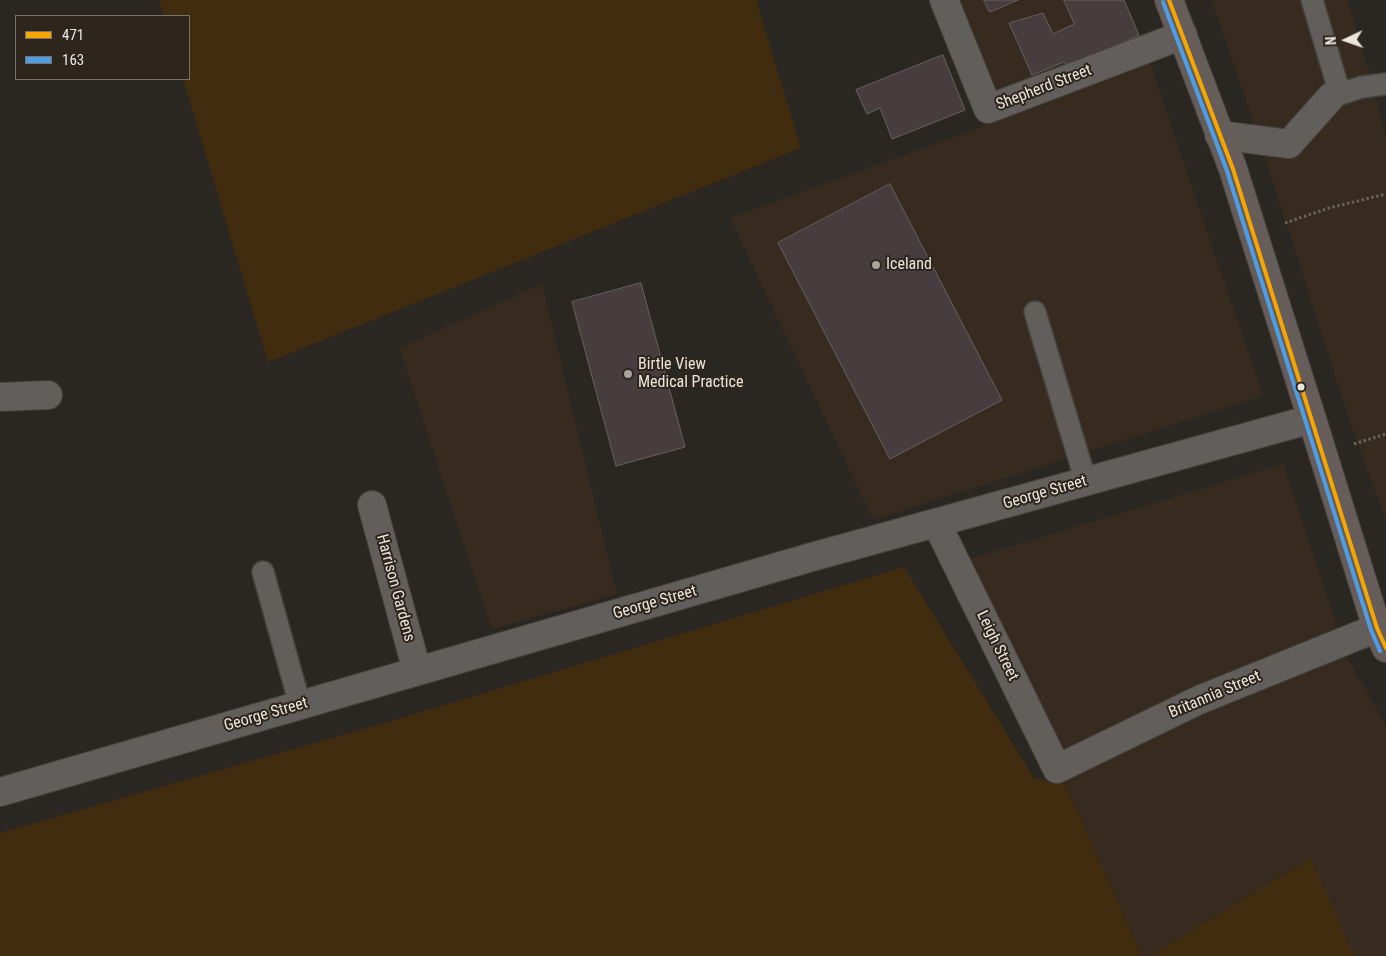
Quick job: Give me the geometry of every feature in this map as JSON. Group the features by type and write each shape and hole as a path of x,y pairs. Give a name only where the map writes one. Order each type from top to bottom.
{"highway":[{"path":"1169,0 1233,169 1381,638"}],"street":[{"name":"Shepherd Street","path":"944,0 988,109 1183,35"},
{"path":"1219,135 1289,144 1336,96"},
{"path":"0,397 48,395"},
{"name":"George Street","path":"0,792 812,557 1312,419"},
{"name":"Harrison Gardens","path":"372,505 417,671"},
{"name":"Leigh Street","path":"937,524 1057,769"},
{"name":"Britannia Street","path":"1057,769 1199,700 1381,638"}],"lane":[{"path":"1312,0 1336,96 1362,87 1386,84"},
{"path":"1035,312 1086,482"},
{"path":"263,572 300,705"}],"path":[{"path":"1253,234 1328,208 1386,194"}],"shaded area":[{"path":"159,0 756,0 801,148 268,362 183,80 190,80 190,15 164,15"},
{"path":"960,0 1124,0 1151,65 1263,396 873,520 730,218 1006,118"},
{"path":"1211,0 1347,0 1369,70 1386,137 1386,521 1353,431 1252,117"},
{"path":"542,284 617,594 492,629 399,348"},
{"path":"1283,464 1347,657 1386,725 1386,956 1354,956 1309,858 1150,956 1142,956 966,560"},
{"path":"904,567 1034,778 1065,784 1142,956 0,956 0,833 381,724"},
{"path":"1310,858 1354,956 1150,956"}],"building":[{"path":"984,0 1018,0 990,12"},
{"path":"1064,0 1124,0 1139,35 1068,67 1064,62 1032,75 1009,23 1043,13 1053,34 1074,24"},
{"path":"943,55 965,110 892,139 880,108 867,114 856,90"},
{"path":"890,184 1002,400 890,459 778,243"},
{"name":"Birtle View Medical Practice","path":"641,283 685,447 616,466 572,302"}],"transit line":[{"name":"471","path":"1169,0 1233,169 1377,628 1386,648"},
{"name":"163","path":"1163,2 1227,171 1371,630 1380,651"}],"place":[{"name":"Iceland","path":"876,265"},
{"name":"Birtle View Medical Practice","path":"628,374"}]}
